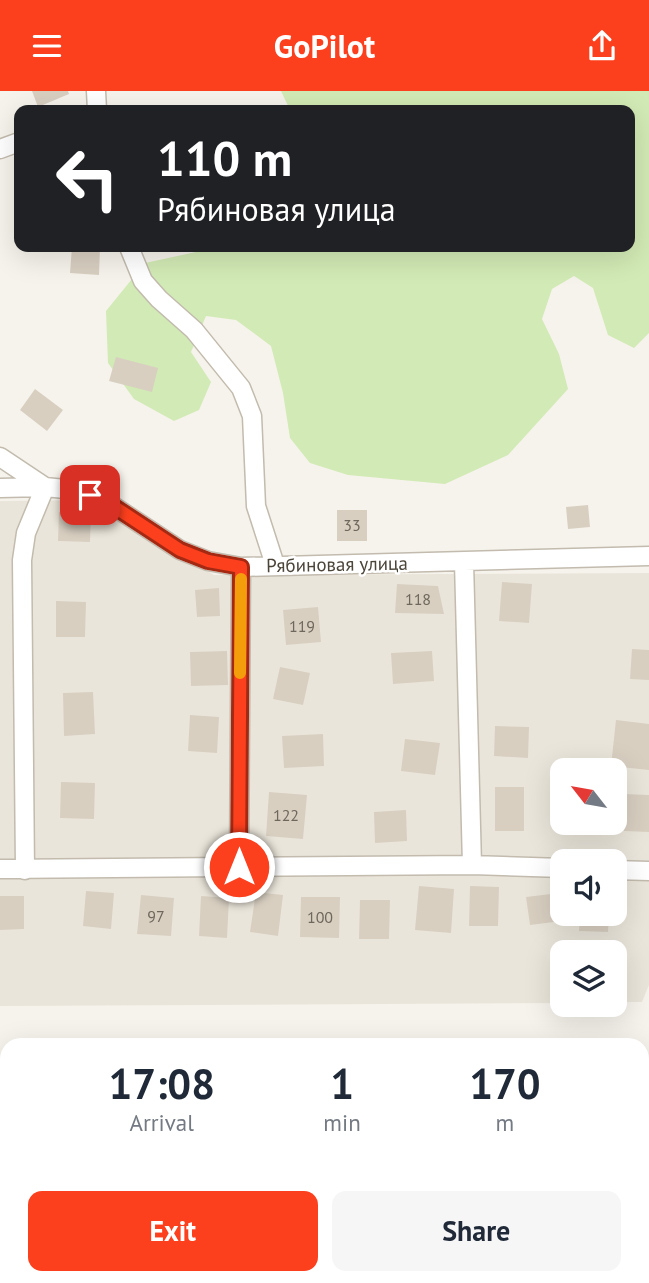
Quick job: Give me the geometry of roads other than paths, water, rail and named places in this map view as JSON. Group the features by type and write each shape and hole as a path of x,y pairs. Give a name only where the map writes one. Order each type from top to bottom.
{"street":[{"path":"131,252 143,281 194,330 241,388 252,416 256,506 275,565"},
{"path":"0,457 45,487"},
{"path":"0,488 45,487"},
{"path":"24,870 22,560 26,533 45,487"},
{"name":"Рябиновая улица","path":"45,487 75,491 104,500 180,550 208,561 241,567 649,556"},
{"path":"464,562 472,865"},
{"path":"239,867 241,567"},
{"path":"0,869 472,865 550,868"},
{"path":"627,870 649,871"}]}
